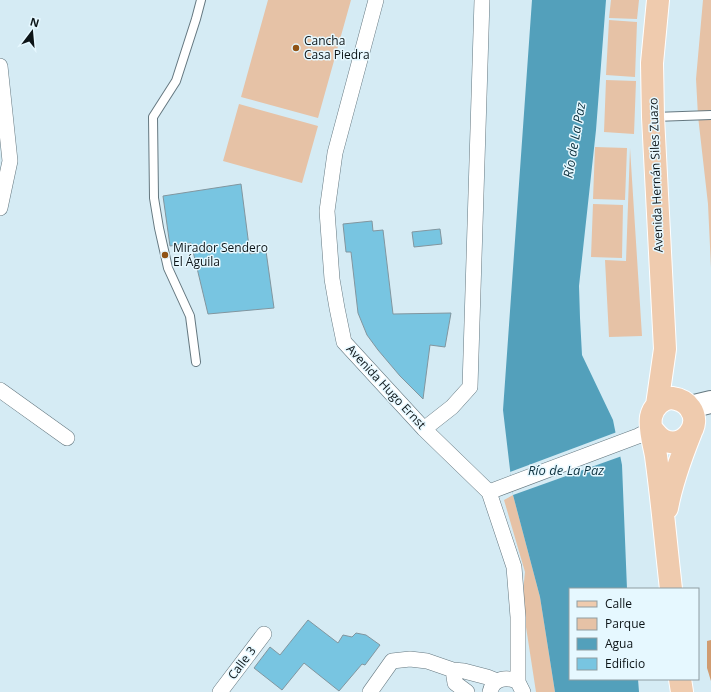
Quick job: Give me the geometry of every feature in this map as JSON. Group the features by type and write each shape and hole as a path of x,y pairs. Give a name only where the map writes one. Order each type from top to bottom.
{"main road":[{"name":"Avenida Hernán Siles Zuazo","path":"658,0 652,63 653,117 665,349 656,405 652,412 651,419 642,434 656,455 671,588"},
{"name":"Avenida Hernán Siles Zuazo","path":"664,527 670,489 695,421 693,413 687,404 665,349"},
{"path":"656,405 670,398 677,399 687,404 711,402"},
{"path":"642,434 658,436 669,442 682,440 691,432"},
{"path":"680,680 682,692"}],"street":[{"name":"Avenida Hugo Ernst","path":"376,0 335,153 327,211 332,279 344,342 424,429 489,492"},
{"path":"424,429 452,407 470,387 482,0"},
{"path":"0,66 10,161 0,208"},
{"path":"0,390 67,438"},
{"path":"521,687 517,656 518,617 514,567 489,492 642,434"},
{"name":"Calle 3","path":"220,692 264,634"},
{"path":"496,684 517,656"},
{"path":"370,692 392,661 410,659 427,661 453,670 487,676 496,684"},
{"path":"453,670 455,683 468,692"},
{"path":"496,684 508,678 521,687"}],"lane":[{"path":"196,362 190,316 168,268 159,228 154,198 153,118 176,81 201,0"},
{"path":"653,117 711,115"}],"green space":[{"name":"Cancha Casa Piedra","path":"268,0 351,0 318,118 241,97"},
{"path":"611,0 639,0 637,19 609,18"},
{"path":"703,0 711,0 711,268 708,204 698,116 696,79"},
{"path":"609,20 637,22 635,77 606,75"},
{"path":"606,80 636,81 634,134 604,132"},
{"path":"239,104 318,126 302,183 223,161"},
{"path":"595,147 627,148 625,200 593,199"},
{"path":"630,148 642,336 609,337 605,260 626,261"},
{"path":"593,204 623,205 622,258 591,257"},
{"path":"513,495 540,597 555,692 536,692 522,601 525,572 504,500"}],"shaded area":[{"path":"711,640 711,681 707,668 707,641"}],"water":[{"name":"Río de La Paz","path":"532,0 606,0 596,130 579,286 580,318 582,355 613,420 622,465 627,588 569,588 569,680 638,680 639,692 555,692 540,597 513,495 503,410"}],"pier":[{"path":"617,432 622,456 513,495 510,472"}],"building":[{"path":"241,184 250,254 266,251 274,308 208,314 191,243 170,246 163,196"},
{"path":"372,221 373,231 383,230 393,314 451,313 445,347 430,345 423,399 400,376 378,350 367,335 358,313 351,252 346,252 343,224"},
{"path":"440,229 442,244 414,247 412,232"},
{"path":"308,620 338,643 343,635 352,637 356,633 366,635 380,645 365,665 362,664 339,691 304,663 282,690 254,668 270,647 280,655"}],"place":[{"name":"Cancha Casa Piedra","path":"296,48"},
{"name":"Mirador Sendero El Águila","path":"165,255"}]}
